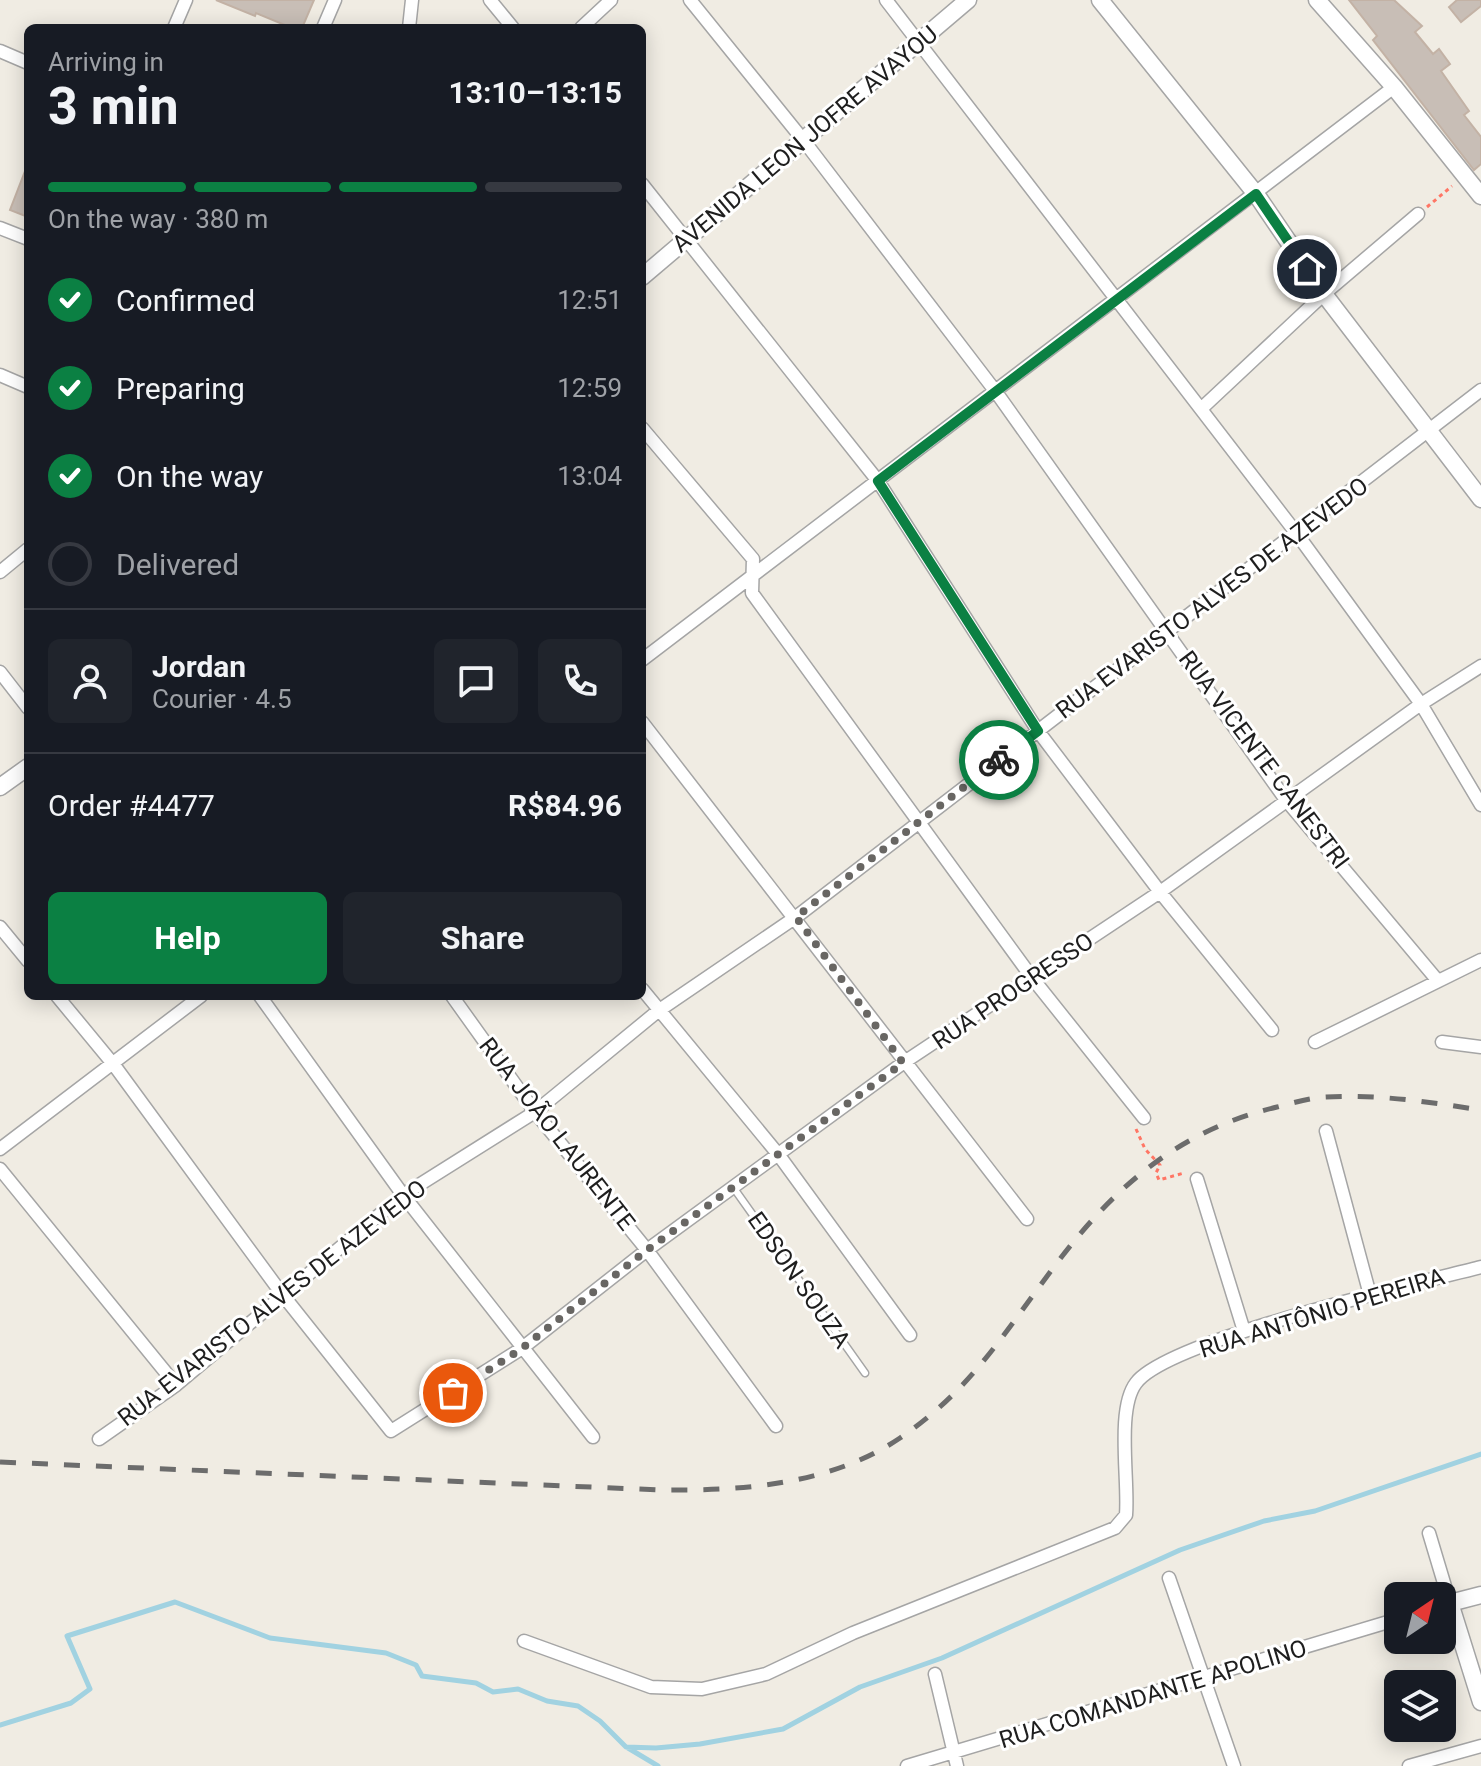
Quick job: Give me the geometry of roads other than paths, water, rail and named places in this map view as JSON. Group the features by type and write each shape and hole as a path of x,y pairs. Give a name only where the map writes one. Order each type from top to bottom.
{"street":[{"path":"176,24 186,0"},
{"path":"325,24 335,0"},
{"path":"409,24 412,0"},
{"path":"490,0 510,24"},
{"path":"585,24 611,0"},
{"name":"RUA VICENTE CANESTRI","path":"690,0 804,141 996,392 1286,800 1438,981"},
{"path":"886,0 1297,534 1421,704 1481,805"},
{"name":"AVENIDA LEON JOFRE AVAYOU","path":"646,274 968,0"},
{"path":"1100,0 1256,194 1324,294 1481,499"},
{"path":"1317,0 1394,87 1481,196"},
{"path":"0,51 24,61"},
{"path":"646,657 1394,87"},
{"path":"646,189 878,481 1038,731 1160,892 1272,1030"},
{"path":"1202,408 1324,294 1418,214"},
{"path":"0,228 24,237"},
{"path":"0,375 24,385"},
{"name":"RUA EVARISTO ALVES DE AZEVEDO","path":"99,1439 176,1385 403,1195 535,1112 658,1011 796,917 1481,390"},
{"path":"646,433 753,559 752,593 1033,979 1144,1118"},
{"path":"0,572 24,552"},
{"name":"RUA PROGRESSO","path":"282,1294 391,1431 521,1349 647,1250 903,1063 1160,892 1421,704 1481,666"},
{"path":"0,672 24,703"},
{"path":"646,727 796,917 903,1063 1027,1219"},
{"path":"0,787 24,770"},
{"path":"0,927 24,956"},
{"path":"1315,1042 1481,960"},
{"path":"646,994 778,1154 910,1335"},
{"path":"60,1000 114,1065 282,1294"},
{"path":"0,1149 196,1000"},
{"path":"263,1000 403,1195 593,1437"},
{"name":"RUA JOÃO LAURENTE","path":"455,1000 535,1112 647,1250 776,1426"},
{"path":"1442,1042 1481,1047"},
{"path":"1326,1131 1370,1295"},
{"path":"0,1169 176,1385"},
{"path":"1197,1179 1244,1331"},
{"name":"RUA ANTÔNIO PEREIRA","path":"524,1641 651,1687 702,1689 766,1674 853,1633 1115,1528 1126,1515 1127,1406 1136,1382 1164,1363 1244,1331 1481,1267"},
{"path":"1429,1533 1441,1582"},
{"path":"1169,1578 1234,1766"},
{"path":"1456,1601 1481,1595"},
{"name":"RUA COMANDANTE APOLINO","path":"907,1766 956,1760 1203,1678 1384,1623"},
{"path":"1456,1632 1481,1702"},
{"path":"935,1674 956,1760"},
{"path":"1409,1766 1481,1746"}],"lane":[{"name":"EDSON SOUZA","path":"733,1187 865,1373"}],"waterway":[{"path":"0,1725 71,1703 90,1689 67,1636 175,1602 270,1638 386,1653 416,1665 422,1676 476,1683 493,1692 518,1689 547,1701 578,1706 600,1721 626,1747 700,1744 783,1729 860,1687 942,1658 1180,1550 1264,1521 1315,1511 1481,1454"},
{"path":"628,1748 658,1766"}],"railway":[{"path":"0,1462 661,1490 754,1486 815,1475 873,1454 900,1438 949,1399 988,1356 1060,1259 1105,1206 1129,1183 1182,1145 1243,1117 1319,1098 1384,1098 1481,1110"}]}
